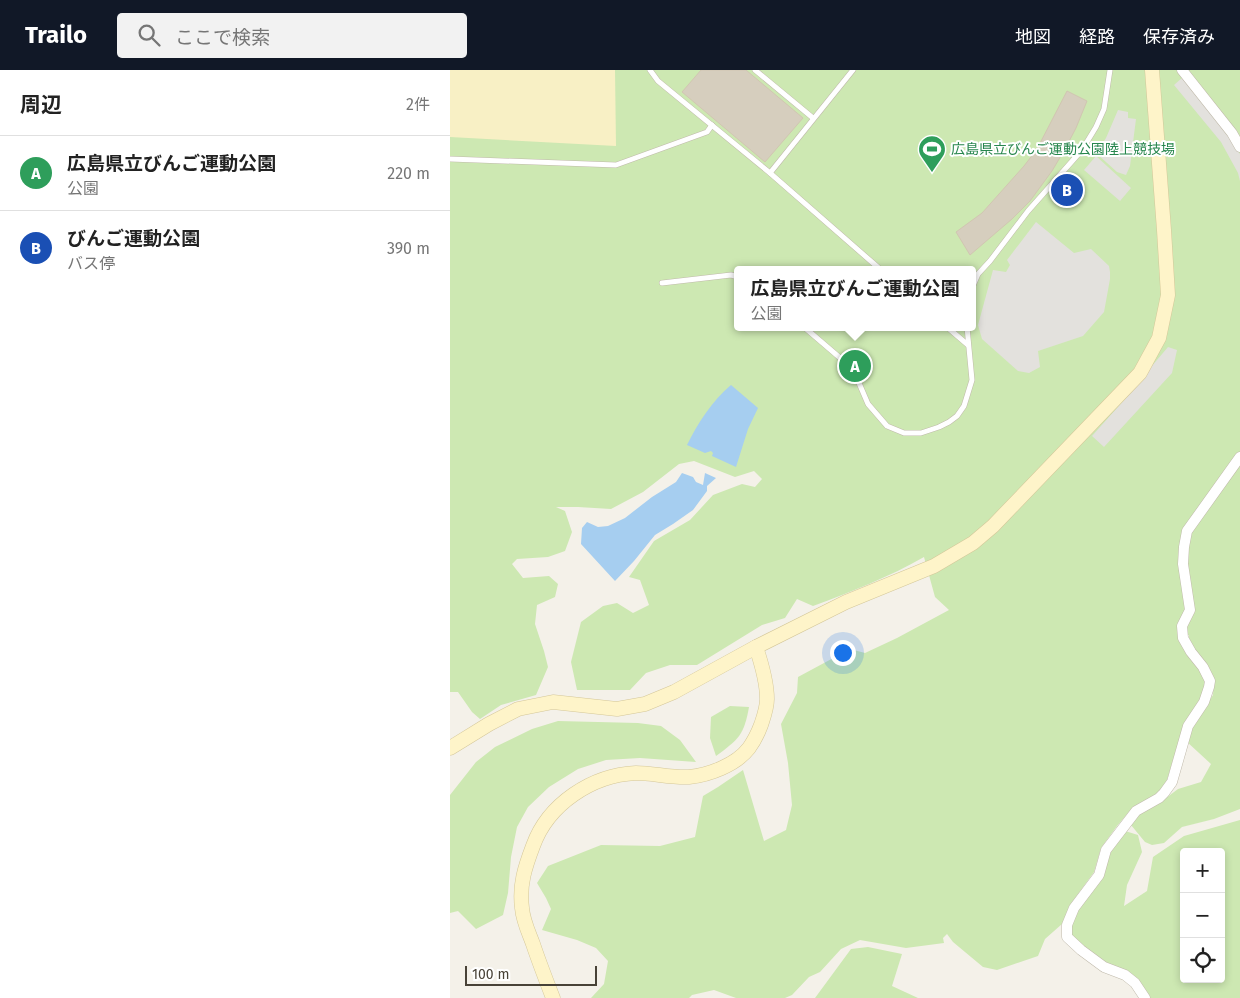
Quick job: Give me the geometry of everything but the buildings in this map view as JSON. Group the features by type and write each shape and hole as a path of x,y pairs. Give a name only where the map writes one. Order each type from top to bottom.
{"street":[{"path":"450,748 518,709 553,702 618,709 646,704 674,692 756,647 846,602 934,566 973,543 993,526 1140,373 1159,338 1168,295 1152,70"},
{"path":"1182,70 1232,133 1240,147"},
{"path":"1144,998 1135,983 1126,975 1104,966 1081,950 1067,937 1067,925 1074,908 1099,875 1106,850 1121,829 1136,811 1159,798 1172,782 1188,726 1204,702 1210,681 1183,638 1182,626 1190,610 1183,564 1184,547 1187,531 1240,456"},
{"path":"552,998 525,924 522,909 521,889 524,870 537,835 548,818 565,800 593,782 636,773 688,777 711,773 738,759 749,749 765,714 767,699 762,665 756,647"}],"lane":[{"path":"650,70 658,81 770,173 876,266"},
{"path":"755,70 813,118"},
{"path":"770,173 853,70"},
{"path":"976,274 990,261 1028,212 1082,150 1104,109 1110,70"},
{"path":"450,159 616,165 707,132 712,125"},
{"path":"662,283 734,276"},
{"path":"809,331 853,369 868,404 887,426 904,433 920,433 939,427 957,416 961,411 972,380 967,331"},
{"path":"952,331 968,345"}],"green space":[{"path":"450,70 1240,70 1240,809 1214,819 1182,827 1164,843 1152,845 1145,842 1131,825 1140,813 1162,801 1178,789 1201,782 1211,764 1186,741 1192,727 1213,695 1214,677 1196,651 1189,635 1179,636 1187,654 1199,670 1205,686 1200,699 1184,724 1167,780 1156,795 1133,807 1117,826 1101,848 1094,872 1070,905 1062,924 1045,939 1038,956 997,970 983,967 953,942 947,934 943,938 944,943 906,948 860,940 841,949 820,972 809,977 792,995 785,998 736,998 714,990 692,995 689,998 591,998 604,984 608,961 596,948 577,940 542,930 551,909 537,883 548,866 601,845 660,846 695,837 703,796 743,770 764,841 786,830 792,805 788,763 781,724 797,693 798,677 850,649 865,653 949,610 935,597 924,557 870,584 813,606 797,599 785,618 762,625 697,665 670,665 646,673 630,690 577,690 571,662 581,622 603,606 617,603 633,613 649,605 640,580 629,577 654,541 690,520 713,495 742,484 755,487 762,479 754,471 735,477 694,461 679,464 643,492 611,509 556,507 565,511 572,532 565,551 548,557 517,559 512,564 523,578 549,576 558,584 555,597 537,605 535,624 548,667 536,695 501,705 480,719 472,712 458,692 450,692"},
{"path":"730,706 749,707 745,724 739,736 716,756 710,738 711,717"},
{"path":"558,721 638,723 661,726 680,740 696,762 640,758 606,760 578,769 549,787 528,807 517,827 503,915 476,929 458,911 450,913 450,795 476,762 495,747 532,729"},
{"path":"1240,820 1240,998 1147,998 1069,937 1069,925 1107,851 1122,830 1138,835 1142,852 1127,885 1124,906 1147,891 1153,857 1184,836"},
{"path":"868,947 902,954 892,986 918,998 815,998 851,949"}],"sand":[{"path":"450,70 615,70 616,146 450,137"}],"shaded area":[{"path":"1183,77 1240,154 1240,181 1238,173 1221,142 1174,85"},
{"path":"1118,110 1128,112 1128,118 1136,119 1130,166 1126,175 1117,172 1096,153 1106,138"},
{"path":"1096,156 1131,188 1120,201 1084,170"},
{"path":"1036,222 1074,253 1091,249 1109,266 1110,279 1104,312 1083,336 1038,351 1040,367 1029,373 1018,371 982,339 978,325 993,270 1006,272 1010,265 1007,260"},
{"path":"1168,347 1177,350 1172,373 1104,447 1092,436 1142,380"}],"water":[{"path":"731,385 758,408 748,429 736,467 712,456 713,453 711,451 705,453 687,445 706,413"},
{"path":"682,473 693,477 696,482 703,485 705,473 716,478 707,486 707,491 693,510 655,535 615,581 581,544 582,528 587,522 598,527 608,526 625,518 652,497 676,482"}],"place":[{"name":"広島県立びんご運動公園陸上競技場","path":"932,173"},
{"name":"びんご運動公園","path":"1067,190"},
{"name":"広島県立びんご運動公園","path":"855,366"}]}
